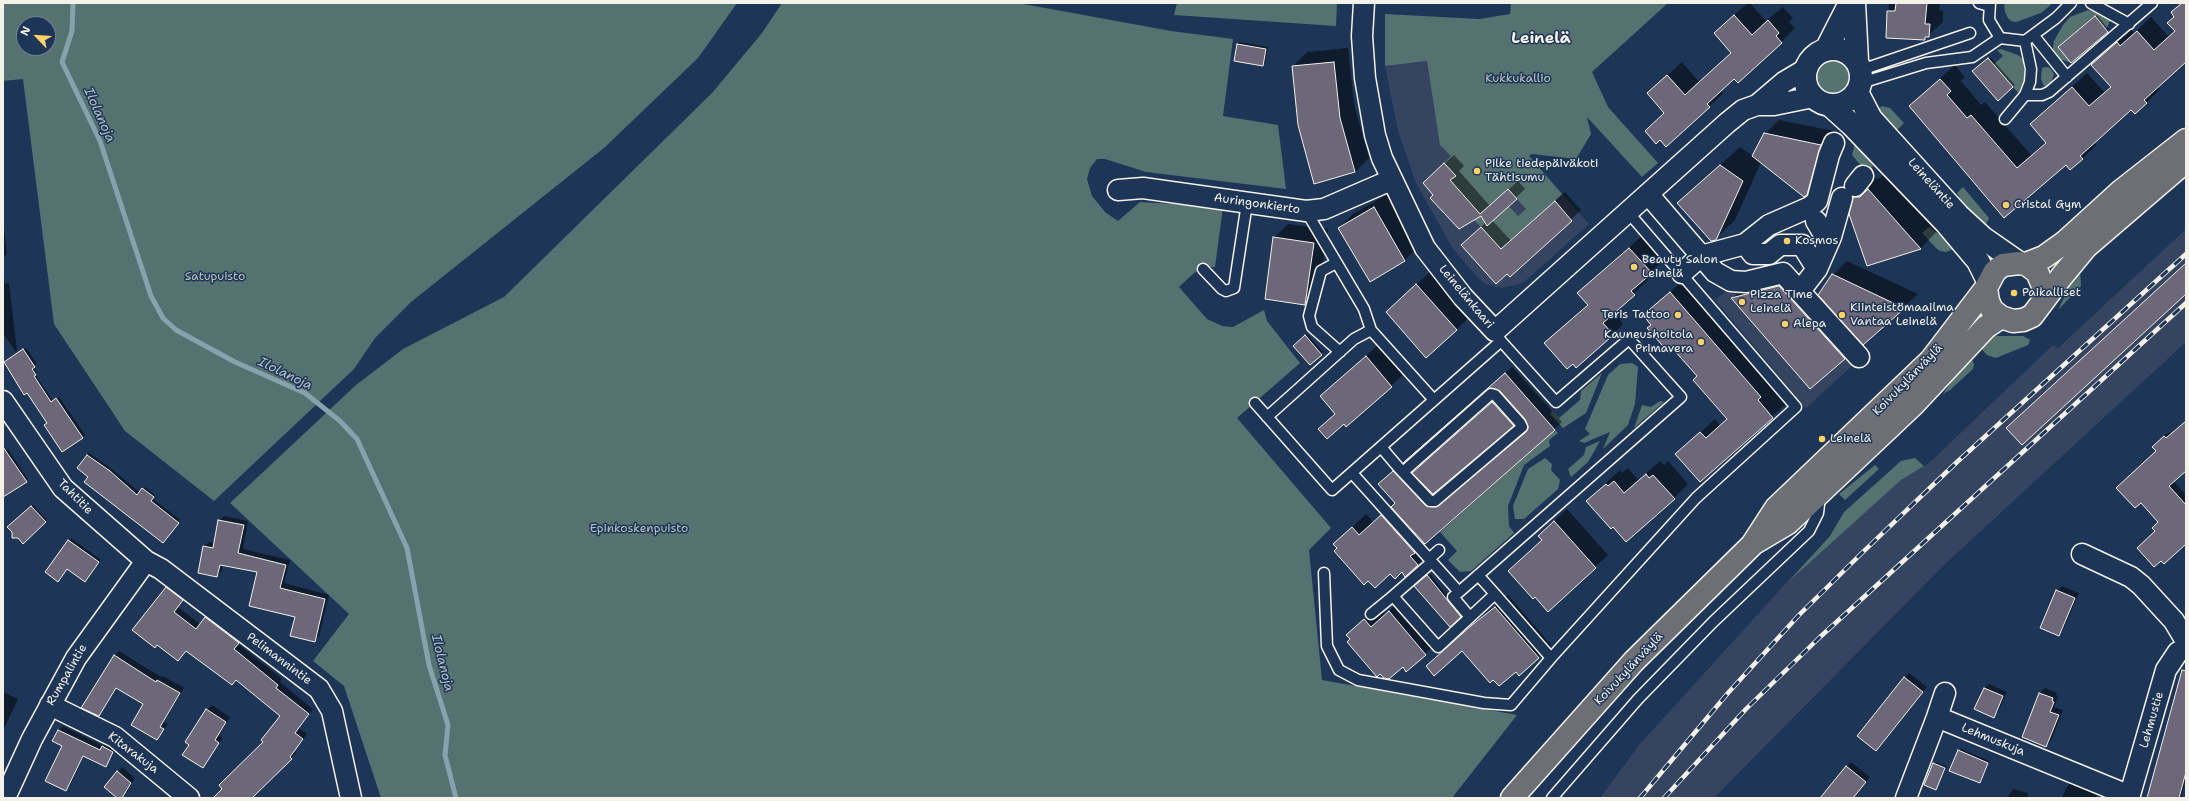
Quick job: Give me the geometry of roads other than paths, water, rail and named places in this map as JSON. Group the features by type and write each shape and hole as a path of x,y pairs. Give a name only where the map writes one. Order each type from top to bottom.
{"main road":[{"path":"1826,50 1850,3"},
{"name":"Leineläntie","path":"1854,3 1859,77 1871,119 1958,215 1983,238 2022,264"},
{"path":"1836,49 1845,52 1859,77 1849,100 1840,105 1822,102 1807,89 1805,78 1806,69 1810,60 1817,54 1826,50 1836,49"},
{"name":"Leineläntie","path":"1822,102 1852,125 1946,224 1978,261 1987,284"},
{"name":"Koivukylänväylä","path":"1512,798 1634,661 1752,545 1776,508 1931,360 1995,271 2003,265 2022,264 2044,257 2066,242 2121,191 2186,140"},
{"path":"1987,284 1988,301 1992,310 2001,318 2013,321 2023,320 2032,316 2041,305 2044,298 2086,247 2186,161"},
{"path":"2022,264 2037,272 2042,281 2044,298"},
{"name":"Koivukylänväylä","path":"1752,545 1788,523 1913,405 1986,327 2001,318"}],"street":[{"name":"Leinelänkaari","path":"1364,3 1362,36 1365,78 1375,135 1391,180 1425,248 1464,297 1498,336 1628,212 1743,110 1757,105 1822,102"},
{"name":"Leinelänkaari","path":"1757,105 1784,82 1806,69"},
{"path":"1831,237 1822,231 1813,214 1829,155 1834,143"},
{"name":"Auringonkierto","path":"1118,190 1143,188 1306,211 1324,208 1391,180"},
{"path":"1800,291 1816,269 1853,186"},
{"path":"1648,194 1715,272 1731,281 1746,282 1783,273 1859,357"},
{"path":"1746,282 1749,249 1769,225 1813,214"},
{"path":"1682,273 1701,256 1749,249 1769,254 1780,245 1802,245 1816,269"},
{"name":"Tahtitie","path":"3,401 63,488 146,561"},
{"path":"2082,554 2131,577 2141,585 2174,621 2186,641"},
{"name":"Rumpalintie","path":"5,798 32,739 88,638 146,561"},
{"name":"Pelimannintie","path":"146,561 160,569 319,689 332,711 351,798"},
{"name":"Lehmustie","path":"2130,797 2166,670 2178,652 2186,649"},
{"path":"1906,798 1945,693"},
{"name":"Kitarakuja","path":"50,705 115,737 189,798"},
{"name":"Lehmuskuja","path":"1937,717 2130,797"}],"lane":[{"path":"1979,3 1990,4 1989,20 2000,38"},
{"path":"1859,77 1926,63 1972,58 2000,38 2029,38 2056,18 2071,3"},
{"path":"2091,3 2129,24"},
{"path":"2025,95 2042,95 2067,77 2129,24 2151,3"},
{"path":"1859,77 1970,33"},
{"path":"2029,38 2067,77"},
{"path":"2005,119 2025,95 2030,82 2031,70 2029,38"},
{"path":"1202,270 1222,289 1226,291 1234,288 1247,203"},
{"path":"1306,211 1364,309 1372,330 1434,400"},
{"path":"1324,573 1327,646 1339,670 1358,680 1484,703 1511,705 1551,658 1696,498 1796,407 1628,212"},
{"path":"1336,263 1321,271 1309,316 1312,327 1340,352"},
{"path":"1267,417 1354,339 1372,330"},
{"path":"1255,403 1332,490 1434,400 1498,336 1556,402 1629,339 1681,398 1670,411 1453,597 1469,616"},
{"path":"1381,447 1403,472 1430,501 1435,501 1522,427 1495,394 1491,394 1403,472"},
{"path":"1352,473 1459,592"},
{"path":"1552,798 1638,699 1713,622 1809,531 1818,513 1820,492"},
{"path":"1371,614 1430,561 1440,550"},
{"path":"1478,575 1551,658"},
{"path":"1392,596 1438,647 1469,620 1469,616 1495,594"}],"waterway":[{"name":"Ilolanoja","path":"73,3 72,31 62,62 100,141 151,296 163,318 176,330 235,362 305,393 340,421 357,439 407,548 429,665 448,725 445,755 456,798"}],"railway":[{"path":"1640,798 1728,693 1799,615 1957,462 2186,254"},
{"path":"1664,798 1746,709 1819,638 2186,303"}],"place":[{"name":"Pilke tiedepäiväkoti Tähtisumu","path":"1477,171"},
{"name":"Cristal Gym","path":"2006,205"},
{"name":"Kosmos","path":"1787,241"},
{"name":"Beauty Salon Leinelä","path":"1634,267"},
{"name":"Paikalliset","path":"2014,293"},
{"name":"Pizza Time Leinelä","path":"1742,302"},
{"name":"Teris Tattoo","path":"1678,315"},
{"name":"Kiinteistömaailma Vantaa Leinelä","path":"1842,315"},
{"name":"Alepa","path":"1785,324"},
{"name":"Kauneushoitola Primavera","path":"1701,342"},
{"name":"Leinelä","path":"1822,439"}],"district":[{"name":"Leinelä","path":"1541,39"}],"park label":[{"name":"Kukkukallio","path":"1518,79"},
{"name":"Satupuisto","path":"215,277"},
{"name":"Epinkoskenpuisto","path":"639,529"}]}
